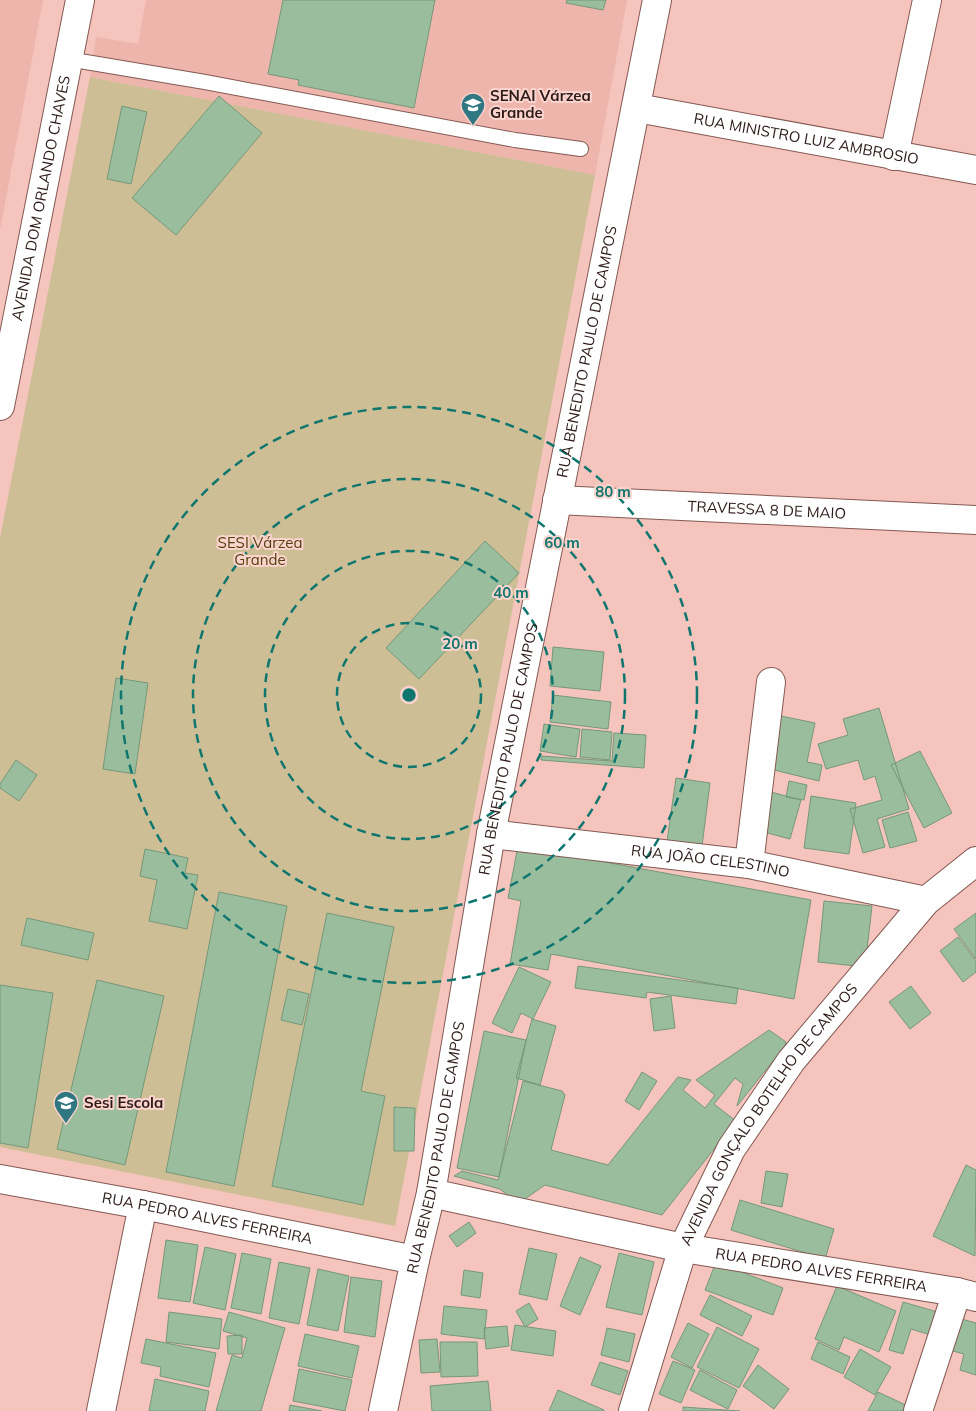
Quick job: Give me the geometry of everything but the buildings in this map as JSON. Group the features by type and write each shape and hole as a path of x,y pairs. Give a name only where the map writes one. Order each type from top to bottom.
{"street":[{"name":"AVENIDA DOM ORLANDO CHAVES","path":"64,0 69,54"},
{"name":"AVENIDA DOM ORLANDO CHAVES","path":"0,406 80,0"},
{"name":"RUA BENEDITO PAULO DE CAMPOS","path":"383,1411 431,1193 491,834 657,0"},
{"path":"894,156 927,0"},
{"name":"RUA MINISTRO LUIZ AMBROSIO","path":"637,108 976,170"},
{"name":"TRAVESSA 8 DE MAIO","path":"557,500 976,520"},
{"path":"749,864 771,682"},
{"name":"RUA JOÃO CELESTINO","path":"491,834 749,864 926,901"},
{"name":"AVENIDA GONÇALO BOTELHO DE CAMPOS","path":"633,1411 683,1248 731,1149 792,1061 926,901 976,861"},
{"name":"RUA PEDRO ALVES FERREIRA","path":"0,1179 143,1205 415,1260"},
{"name":"RUA PEDRO ALVES FERREIRA","path":"431,1193 683,1248 967,1295"},
{"path":"101,1411 143,1205"},
{"path":"918,1411 967,1295"}],"lane":[{"path":"69,54 205,82 515,140 581,149"}],"shaded area":[{"path":"0,0 43,0 0,230"},
{"name":"SENAI Várzea Grande","path":"146,0 627,0 595,175 90,77 96,37 138,44"}],"green space":[{"name":"SESI Várzea Grande","path":"90,77 595,175 395,1226 0,1147 0,538"}],"place":[{"name":"SENAI Várzea Grande","path":"473,126"},
{"name":"Sesi Escola","path":"66,1124"}]}
